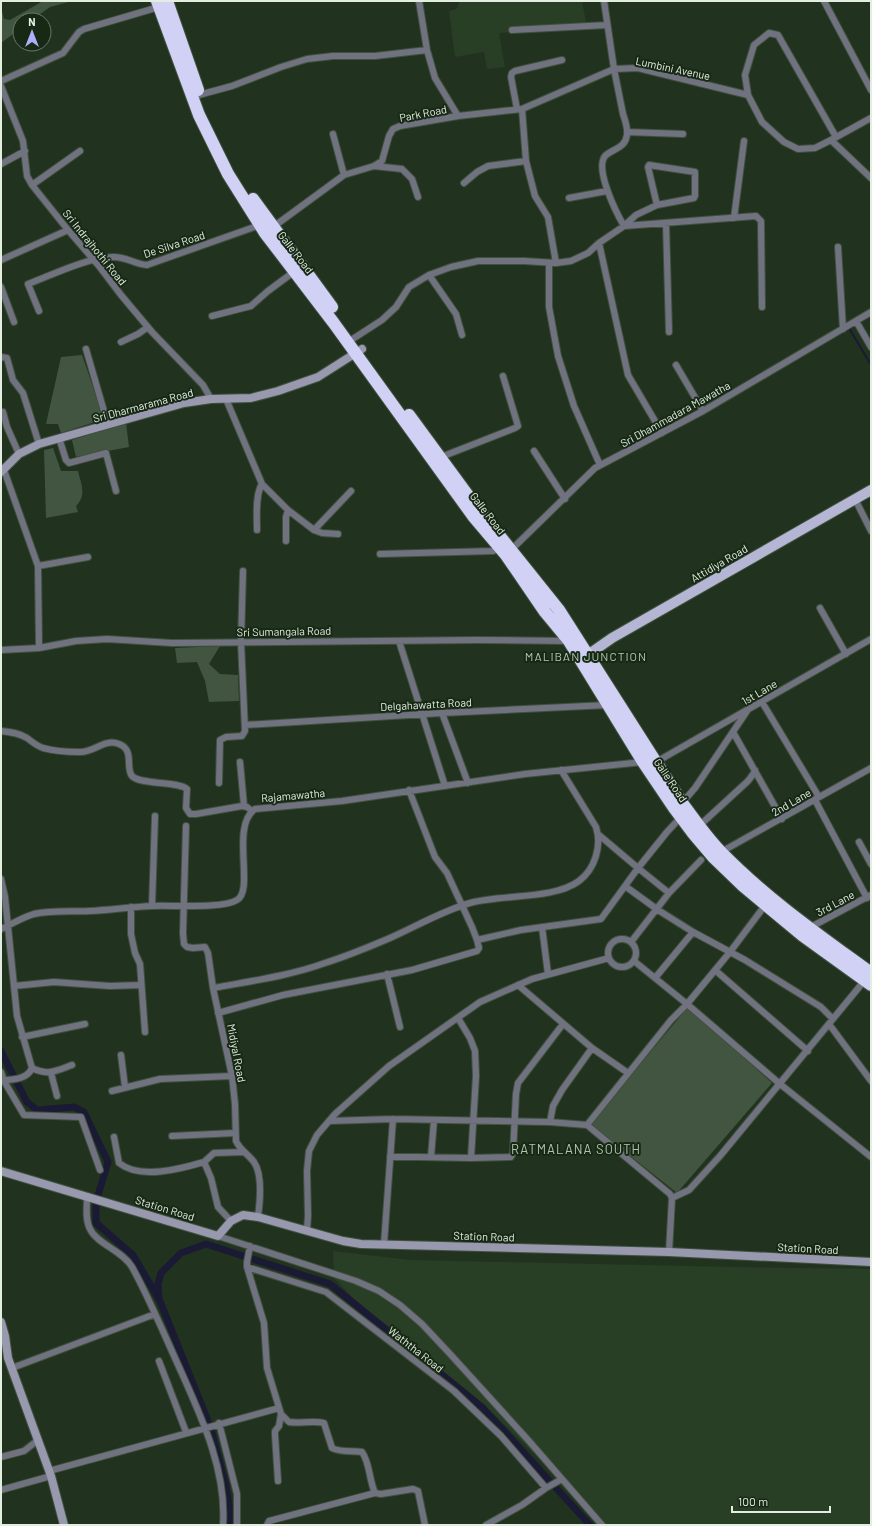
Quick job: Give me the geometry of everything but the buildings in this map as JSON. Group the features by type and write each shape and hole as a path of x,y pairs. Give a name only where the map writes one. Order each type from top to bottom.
{"highway":[{"name":"Galle Road","path":"161,3 196,96 228,174 295,270 351,340"},
{"name":"Galle Road","path":"266,228 441,458 506,549 545,612 584,657 699,826 768,902 803,936 869,980"},
{"name":"Galle Road","path":"359,351 465,505 559,610 609,705 643,762 706,855 743,886 809,928 869,980"}],"main road":[{"name":"Attidiya Road","path":"584,657 612,638 871,490"}],"street":[{"name":"Park Road","path":"374,166 382,160 389,136 393,129 400,126 458,116 435,78 427,50 419,1"},
{"path":"604,1 614,69 627,132 624,144 607,155 603,159 602,164 607,191 613,207 624,226"},
{"path":"824,1 871,90"},
{"path":"1,81 63,53 79,32 84,29 161,3"},
{"path":"512,30 607,25"},
{"path":"871,118 834,138 815,148 798,149 784,142 762,122 748,95 746,75 754,44 769,33 778,34 834,138 871,178"},
{"path":"196,96 232,86 281,67 307,59 333,56 375,56 427,50"},
{"path":"556,263 548,217 534,196 526,161 519,109 511,76 515,71 562,60"},
{"name":"Lumbini Avenue","path":"614,69 638,68 748,95"},
{"path":"458,116 519,109 614,69"},
{"name":"Sri Indrajhothi Road","path":"1,86 23,141 27,176 32,185 148,327 203,385 211,399"},
{"path":"627,132 683,134"},
{"path":"333,134 344,174"},
{"path":"734,218 744,141"},
{"path":"1,164 25,151"},
{"path":"32,185 80,152"},
{"path":"464,183 477,172 488,166 526,161"},
{"path":"351,340 382,320 396,307 409,287 429,275 452,267 478,261 556,263 572,261 588,253 636,215 657,204 694,198 695,172 649,165 648,167 657,204"},
{"path":"266,228 344,174 374,166 402,169 412,179 418,197"},
{"path":"569,198 607,191"},
{"path":"624,226 756,216 762,221 762,307"},
{"path":"666,223 669,332"},
{"name":"De Silva Road","path":"39,311 28,284 93,260 114,257 126,259 137,264 146,265 266,228"},
{"path":"1,260 68,230"},
{"path":"599,243 628,375 662,433"},
{"path":"838,247 843,328"},
{"path":"549,263 548,307 558,356 574,406 600,465"},
{"path":"212,316 251,306 295,270"},
{"path":"429,275 456,314 462,335"},
{"path":"1,287 14,322"},
{"name":"Sri Dhammadara Mawatha","path":"506,549 565,498 595,468 703,411 871,312"},
{"path":"856,321 871,347"},
{"path":"121,342 138,334 148,327"},
{"path":"86,349 108,425"},
{"name":"Sri Dharmarama Road","path":"3,471 19,454 39,444 184,403 211,399 226,400 251,398 318,377 359,351"},
{"path":"1,357 7,358 13,380 23,393 39,444"},
{"path":"676,365 703,411"},
{"path":"441,458 518,426 503,376"},
{"path":"226,400 262,484 288,510 314,530 322,533 338,534"},
{"path":"3,412 7,427 19,454"},
{"path":"59,438 66,460 69,463 106,453 116,490"},
{"path":"534,450 565,498"},
{"path":"3,471 38,566 39,648"},
{"path":"257,530 258,497 262,484"},
{"path":"314,530 351,491"},
{"path":"855,499 871,531"},
{"path":"286,541 286,517 288,510"},
{"path":"380,554 493,551 506,549"},
{"path":"38,566 88,557"},
{"path":"219,783 220,740 226,737 242,736 245,733 241,642 243,571"},
{"path":"820,608 846,654"},
{"name":"Sri Sumangala Road","path":"1,650 39,648 76,641 107,639 172,643 569,641"},
{"name":"1st Lane","path":"656,762 871,639"},
{"path":"399,641 445,786"},
{"path":"762,702 817,799 869,896"},
{"name":"Delgahawatta Road","path":"245,725 421,714 609,705"},
{"path":"682,803 695,788 747,710"},
{"path":"442,713 468,783"},
{"path":"1,731 18,734 43,748 69,752 86,752 109,742 120,744 128,753 131,773 134,778 181,786 187,789 186,808 190,814 244,806 252,811"},
{"path":"733,732 782,819"},
{"path":"240,762 244,806"},
{"name":"Rajamawatha","path":"1,929 40,913 94,911 131,907 225,904 236,901 242,892 244,878 244,825 252,811 259,808 342,801 409,790 561,770 643,762"},
{"name":"2nd Lane","path":"721,852 871,768"},
{"path":"214,988 293,973 326,963 463,905 486,899 548,892 572,886 592,867 598,848 599,835 596,827 561,770"},
{"path":"699,826 748,781 754,774 755,770"},
{"path":"218,1012 283,995 412,970 477,951 479,948 477,940 463,905 451,884 447,873 435,857 409,790"},
{"path":"152,906 155,816"},
{"path":"477,940 542,927 601,920 638,868 667,832 681,818"},
{"path":"183,905 186,826"},
{"path":"599,835 669,894"},
{"path":"859,842 871,864"},
{"path":"631,942 658,910 669,894 706,855"},
{"path":"1,879 6,897 16,1016 32,1068 40,1072 51,1073 72,1065"},
{"path":"625,886 658,910 693,932 745,960 821,1007 871,1081"},
{"name":"3rd Lane","path":"809,928 869,896"},
{"path":"587,1125 671,1020 687,1004 730,952 768,902"},
{"name":"Midiyal Road","path":"183,905 184,944 187,947 193,948 205,947 207,950 218,1012 232,1076 235,1104 235,1133 238,1146 252,1160 258,1173 260,1199 258,1217"},
{"path":"131,907 131,934 135,953 140,964 145,1032"},
{"path":"542,927 548,974"},
{"path":"655,978 693,932"},
{"path":"623,939 631,942 636,950 634,961 628,966 619,967 609,958 609,949 615,942 623,939"},
{"path":"306,1230 308,1216 307,1171 309,1151 317,1135 329,1121 389,1066 480,1002 518,984 548,974 609,958"},
{"path":"634,961 687,1004 780,1084 871,1157"},
{"path":"714,970 808,1051"},
{"path":"387,974 400,1027"},
{"path":"672,1198 689,1190 699,1180 808,1051 831,1021 869,980"},
{"path":"14,986 54,982 110,986 141,985"},
{"path":"518,984 592,1048 628,1073"},
{"path":"458,1018 470,1038 475,1051 474,1120 471,1158"},
{"path":"22,1037 85,1024"},
{"path":"390,1157 510,1157 513,1153 516,1094 518,1083 563,1024"},
{"path":"550,1122 553,1106 562,1090 592,1048"},
{"path":"121,1055 125,1087"},
{"path":"3,1081 20,1078 29,1073 32,1068"},
{"path":"1,1072 3,1081 24,1115 81,1117 100,1170"},
{"path":"51,1073 57,1096"},
{"path":"112,1091 160,1079 232,1076"},
{"path":"329,1121 393,1119 474,1120 550,1122 587,1125 670,1194 672,1198 669,1252"},
{"path":"384,1244 393,1119"},
{"path":"431,1157 434,1120"},
{"path":"172,1136 235,1133"},
{"path":"114,1137 119,1163 125,1168 142,1171 172,1171 204,1162 214,1153 244,1152"},
{"path":"204,1162 211,1178 218,1207 231,1221 218,1236 249,1250 365,1284 388,1296 400,1305 422,1324 452,1356 602,1525"},
{"path":"1,1171 87,1196 87,1220 89,1228 94,1235 124,1258 131,1266 155,1314 205,1427 221,1483 224,1503 224,1525"},
{"name":"Station Road","path":"87,1196 218,1236"},
{"name":"Station Road","path":"231,1221 243,1215 258,1217 349,1242 669,1252 871,1262"},
{"path":"249,1250 247,1264 264,1323 267,1368 280,1411 279,1426 275,1431 278,1481"},
{"name":"Waththa Road","path":"247,1264 326,1292 454,1391 550,1486"},
{"path":"12,1368 155,1314"},
{"path":"1,1322 6,1336 8,1358 50,1473 64,1525"},
{"path":"159,1361 186,1432"},
{"path":"1,1490 50,1473 186,1432 218,1423 280,1411"},
{"path":"280,1411 289,1422 300,1424 319,1422 324,1423 332,1448 337,1451 362,1452 365,1456 375,1493"},
{"path":"218,1423 236,1494 237,1525"},
{"path":"1,1456 24,1451 38,1440"},
{"path":"486,1525 522,1505 562,1479"},
{"path":"267,1525 269,1521 375,1493 381,1494 414,1489 418,1491 425,1525"}],"shaded area":[{"path":"43,1 72,1 50,7 43,12 24,12"},
{"path":"460,1 582,1 587,27 499,33 505,67 487,69 484,52 455,57 449,11 456,9"},
{"path":"1,7 4,19 12,19 12,35 1,43"},
{"path":"82,355 104,419 61,433 58,424 46,424 61,357"},
{"path":"126,423 129,447 76,457 72,440"},
{"path":"53,448 61,471 78,471 82,485 82,494 76,506 78,512 46,518 44,450"},
{"path":"220,646 209,664 220,674 238,675 239,701 209,702 205,681 197,662 177,663 175,648"},
{"path":"688,1007 772,1083 677,1193 590,1124"},
{"path":"333,1251 410,1260 871,1269 871,1525 601,1525 550,1469 487,1408 367,1313 334,1278"}],"waterway":[{"path":"849,328 871,365"},
{"path":"1,1051 27,1102 37,1110 74,1107 84,1112 108,1162 96,1202 96,1223 133,1255 160,1301 210,1426 226,1486 229,1505 229,1525"},
{"path":"159,1297 158,1284 161,1273 181,1253 206,1244 330,1284 483,1408 590,1525"}],"district":[{"name":"MALIBAN JUNCTION","path":"586,656"},
{"name":"RATMALANA SOUTH","path":"576,1149"}]}
